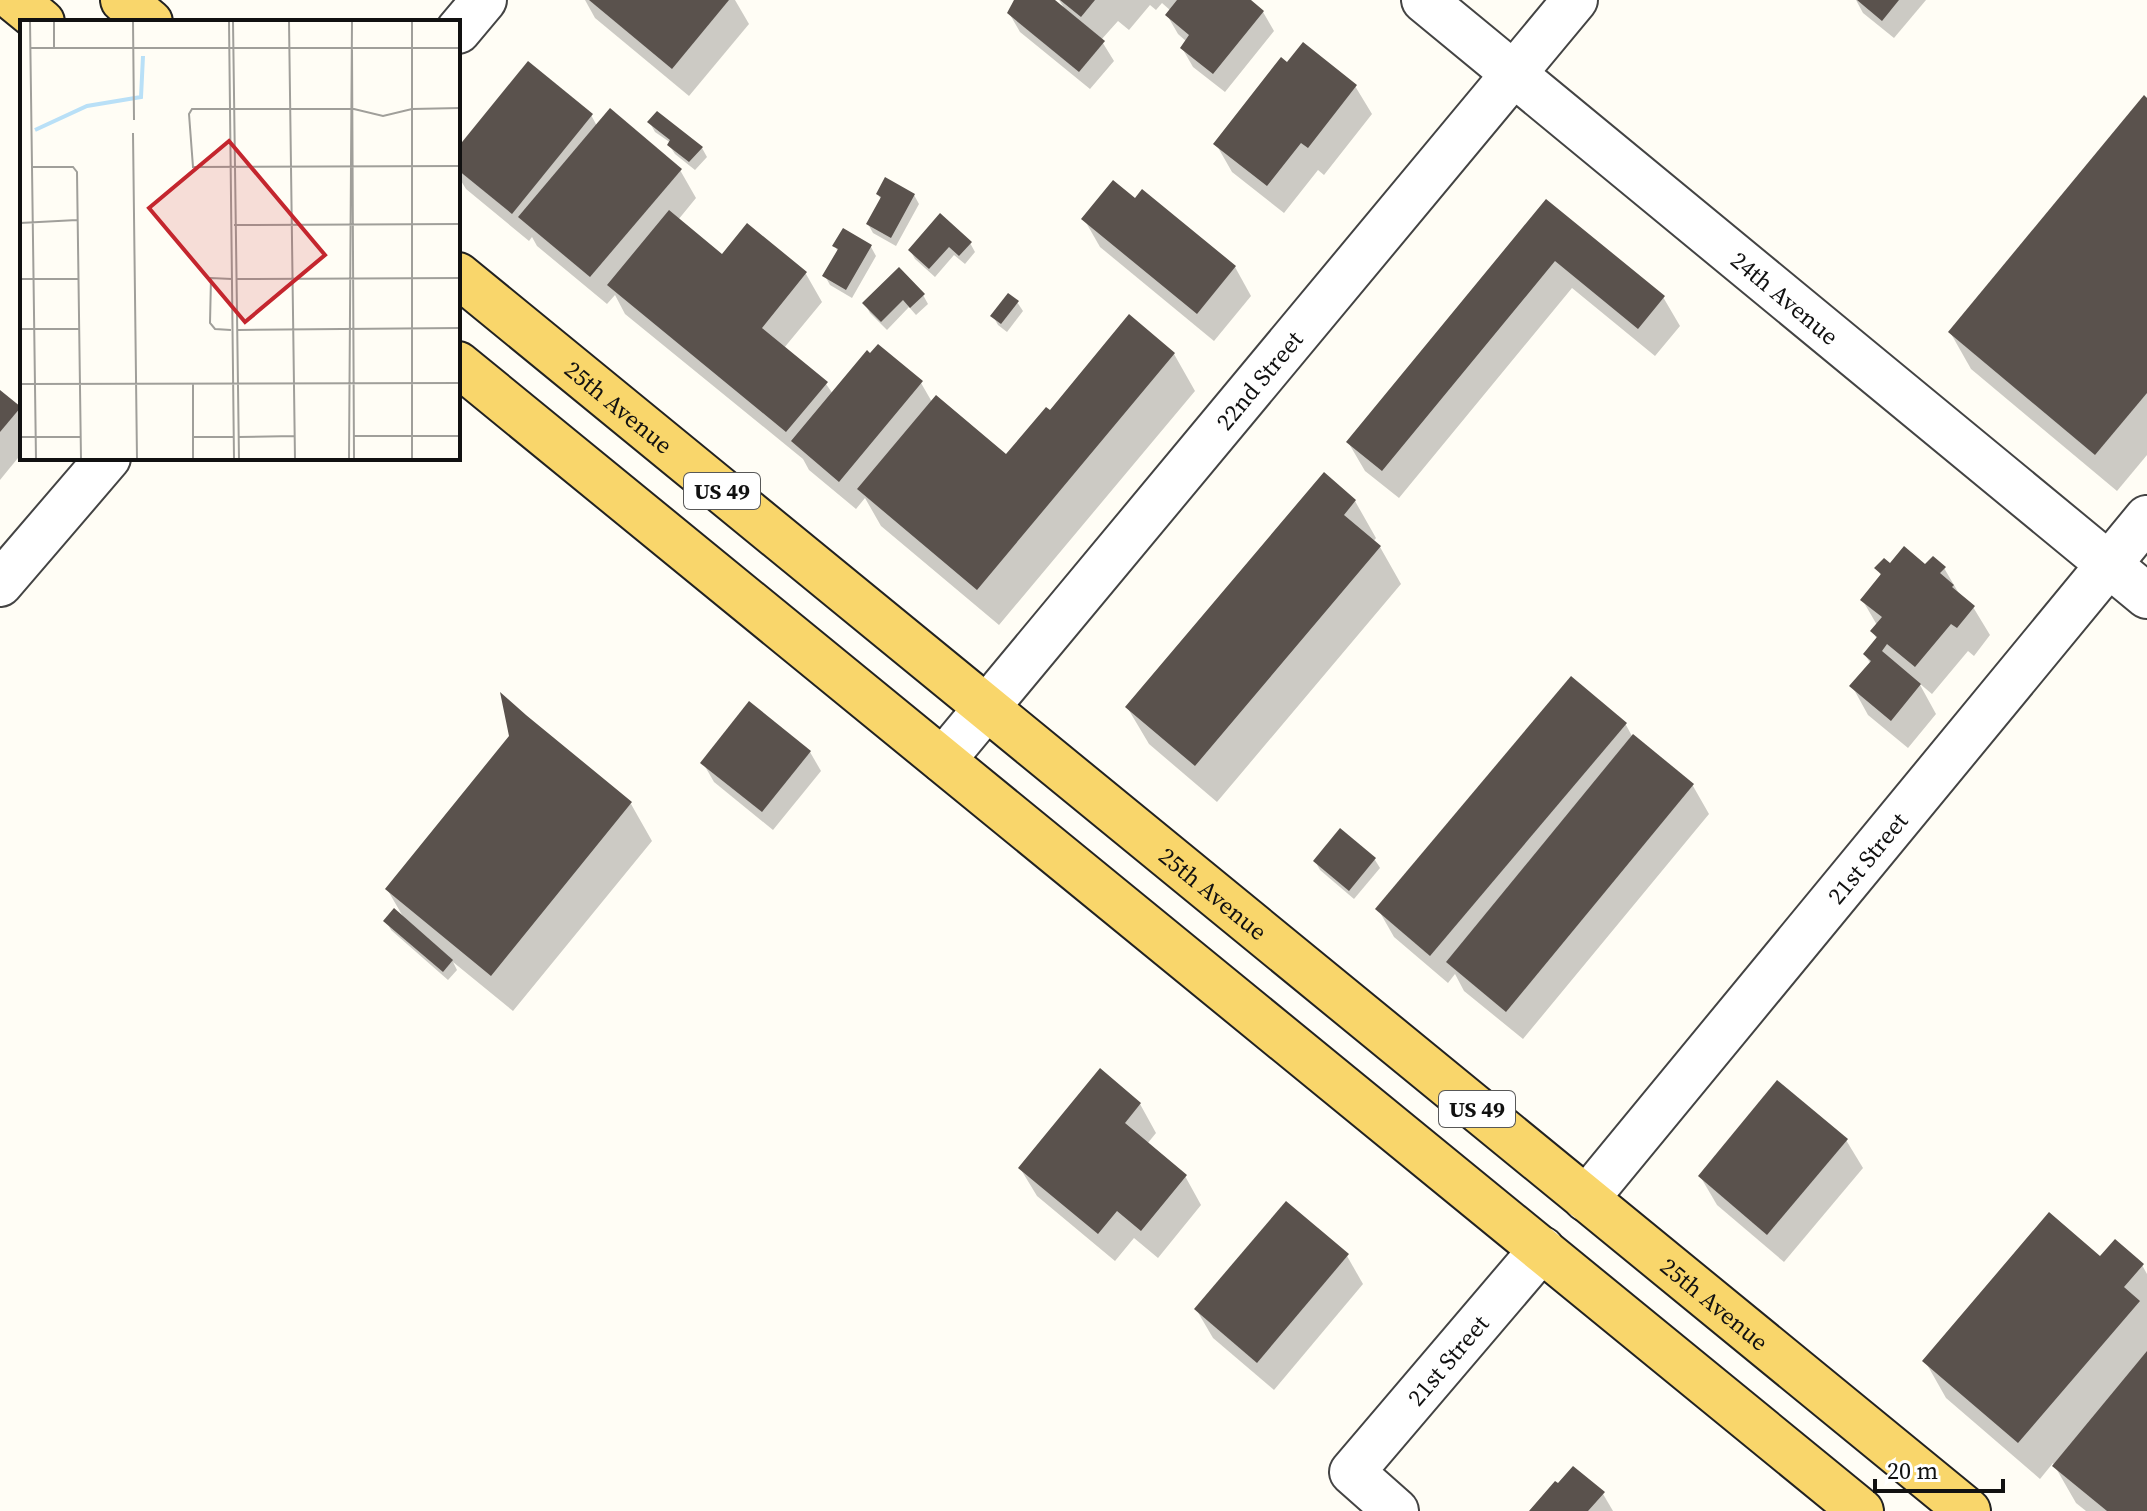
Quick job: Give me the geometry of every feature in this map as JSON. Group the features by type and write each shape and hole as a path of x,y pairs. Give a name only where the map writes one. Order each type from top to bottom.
{"main road":[{"path":"15,0 40,20"},
{"path":"123,0 148,20"},
{"name":"25th Avenue","path":"460,277 1968,1511"},
{"name":"US 49","path":"460,366 1861,1511"}],"street":[{"path":"460,29 484,0"},
{"name":"24th Avenue","path":"1424,0 2147,596"},
{"name":"22nd Street","path":"943,760 1575,0"},
{"path":"0,584 106,460"},
{"name":"21st Street","path":"1586,1199 2147,518"},
{"name":"21st Street","path":"1396,1511 1352,1472 1542,1249"}],"building":[{"path":"589,0 729,0 672,69"},
{"path":"1014,0 1055,0 1105,41 1079,72 1007,13"},
{"path":"1060,0 1095,0 1081,17"},
{"path":"1177,0 1251,0 1264,11 1213,74 1180,48 1189,35 1165,15"},
{"path":"1857,0 1899,0 1882,21"},
{"path":"1303,42 1357,85 1308,148 1301,143 1267,186 1213,144 1281,57 1287,62"},
{"path":"528,61 593,114 512,214 460,172 460,145"},
{"path":"2144,95 2147,98 2147,393 2095,455 1948,332"},
{"path":"610,108 682,169 590,277 518,217"},
{"path":"657,111 703,147 689,162 667,145 670,140 647,122"},
{"path":"885,177 915,194 891,238 866,224 881,197 876,194"},
{"path":"1113,180 1135,198 1142,189 1236,266 1197,314 1081,219"},
{"path":"1546,199 1665,296 1638,329 1555,261 1382,471 1346,442"},
{"path":"669,210 722,254 747,223 807,272 762,328 828,382 786,432 607,285"},
{"path":"940,213 972,242 959,256 949,247 929,269 908,250"},
{"path":"843,228 872,245 846,290 822,276 838,249 832,246"},
{"path":"899,267 925,294 910,308 903,300 881,322 862,303"},
{"path":"1008,293 1019,301 1001,324 990,316"},
{"path":"1129,314 1175,353 977,590 857,489 936,395 1006,454 1046,407 1050,410"},
{"path":"878,344 923,381 839,482 791,441 867,350 870,353"},
{"path":"0,390 20,408 0,432"},
{"path":"1324,472 1356,500 1344,515 1381,546 1195,766 1125,707"},
{"path":"1904,546 1925,564 1933,556 1946,567 1940,573 1975,606 1957,628 1951,624 1915,667 1887,644 1882,651 1921,684 1891,721 1849,686 1871,661 1863,654 1877,637 1870,631 1882,617 1860,600 1881,574 1874,568 1884,558 1890,563"},
{"path":"1571,676 1627,723 1430,956 1375,909"},
{"path":"500,692 632,802 491,976 385,889 509,736"},
{"path":"749,701 811,751 762,812 700,763"},
{"path":"1633,734 1694,784 1506,1012 1446,962"},
{"path":"1340,828 1376,858 1349,891 1313,861"},
{"path":"394,908 453,960 443,972 383,921"},
{"path":"1100,1068 1141,1103 1125,1123 1187,1175 1141,1231 1117,1211 1098,1234 1018,1168"},
{"path":"1777,1080 1848,1139 1767,1235 1698,1176"},
{"path":"1286,1201 1349,1254 1257,1363 1194,1309"},
{"path":"2049,1212 2100,1256 2115,1239 2144,1264 2124,1287 2140,1301 2018,1443 1922,1361"},
{"path":"2147,1351 2147,1511 2107,1511 2052,1466"},
{"path":"1573,1466 1605,1492 1588,1511 1529,1511 1555,1481 1558,1483"}]}
